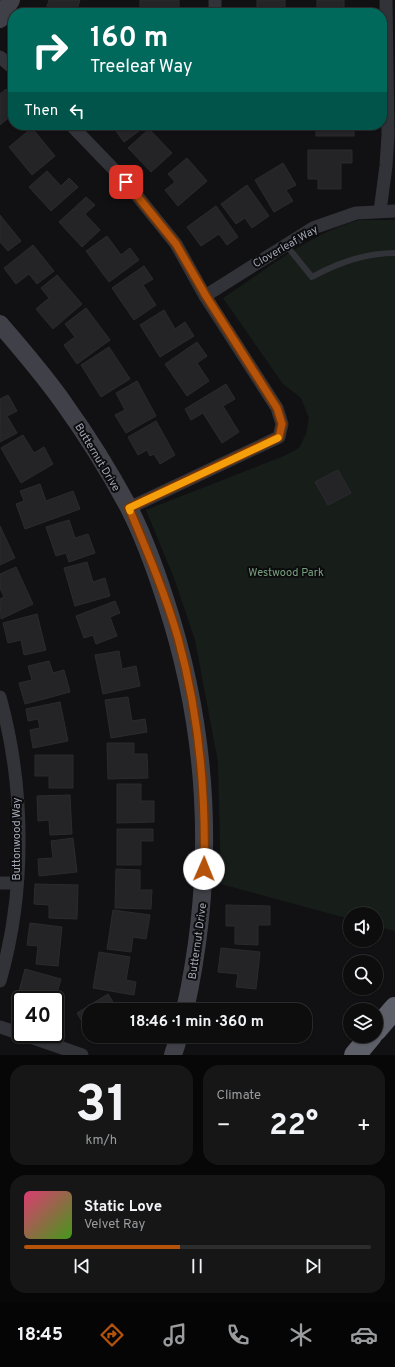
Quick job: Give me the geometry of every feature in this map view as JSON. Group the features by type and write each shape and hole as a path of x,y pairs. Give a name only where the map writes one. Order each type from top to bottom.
{"highway":[{"path":"383,1022 395,1008"},
{"path":"354,1055 365,1043"}],"street":[{"path":"0,20 11,0"},
{"path":"0,57 8,64"},
{"path":"380,211 386,166 388,135 387,110"},
{"path":"76,130 126,182 176,244 206,296 277,408 282,424 279,437 129,508"},
{"name":"Cloverleaf Way","path":"206,296 285,244 313,228 356,214 395,211"},
{"name":"Butternut Drive","path":"0,324 65,404 94,448 129,508 157,576 178,637 197,726 203,778 205,830 204,882 200,934 186,1003"},
{"name":"Buttonwood Way","path":"0,697 11,747 16,786 18,844 17,883 14,913 0,981"},
{"path":"0,883 17,883"},
{"path":"0,1027 12,1031"},
{"path":"47,1043 82,1055"},
{"path":"173,1055 177,1043"}],"lane":[{"path":"285,244 312,277 332,266 351,259 371,254 395,253"}],"green space":[{"name":"Westwood Park","path":"359,220 395,220 395,931 383,928 383,907 343,907 343,917 221,884 218,762 195,640 174,578 146,510 284,456 299,448 306,434 309,418 301,398 283,384 223,298 305,243 341,226"}],"building":[{"path":"49,0 80,0 78,8 47,8"},
{"path":"140,0 179,0 179,8 140,8"},
{"path":"257,0 285,0 285,8 257,8"},
{"path":"317,0 344,0 344,8 317,8"},
{"path":"6,89 8,92 8,118 0,125 0,94"},
{"path":"30,130 34,130 55,156 32,175 9,147"},
{"path":"117,130 140,130 124,142 116,131"},
{"path":"148,130 150,130 172,153 151,172 128,148"},
{"path":"316,130 354,130 354,136 316,136"},
{"path":"308,150 352,150 352,163 341,163 341,189 318,189 318,179 308,179"},
{"path":"187,158 207,181 178,206 165,190 175,182 168,174"},
{"path":"283,163 296,185 286,190 293,201 274,212 255,180"},
{"path":"47,171 61,186 69,178 78,187 51,211 29,187"},
{"path":"247,185 269,216 252,228 245,218 236,224 221,204"},
{"path":"86,197 95,205 85,214 100,230 82,247 59,222"},
{"path":"216,206 238,237 227,245 219,234 201,246 187,227"},
{"path":"0,215 21,241 8,251 0,242"},
{"path":"107,236 121,255 130,248 139,260 109,282 86,251"},
{"path":"33,245 54,271 37,284 29,274 16,284 4,268"},
{"path":"144,266 153,279 143,285 156,305 134,320 112,288"},
{"path":"57,275 82,304 53,329 36,309 49,298 41,288"},
{"path":"86,308 110,340 77,364 64,345 75,337 65,324"},
{"path":"164,310 175,329 185,322 194,336 160,357 140,325"},
{"path":"197,342 207,356 197,363 209,381 187,396 165,364"},
{"path":"109,347 130,379 101,397 81,365"},
{"path":"137,381 156,416 126,433 115,415 125,410 116,393"},
{"path":"226,384 235,399 223,406 239,432 222,443 203,413 191,420 185,409"},
{"path":"8,395 17,411 7,416 17,433 0,442 0,399"},
{"path":"156,421 175,455 160,464 154,454 150,456 147,450 138,455 128,437"},
{"path":"23,435 34,453 44,447 53,464 21,483 1,448"},
{"path":"338,470 351,493 328,505 315,482"},
{"path":"40,484 46,501 73,491 80,509 25,529 16,504 24,501 20,491"},
{"path":"69,520 75,538 88,534 95,553 69,562 66,553 56,556 46,527"},
{"path":"0,526 15,558 0,565"},
{"path":"87,562 93,582 105,578 110,596 75,606 64,568"},
{"path":"16,567 33,604 1,619 0,599 4,597 0,588 0,574"},
{"path":"115,601 120,613 110,617 117,636 96,644 93,635 84,638 76,616"},
{"path":"37,614 46,650 24,655 21,640 8,643 3,623"},
{"path":"119,651 122,669 136,666 140,686 103,694 95,655"},
{"path":"49,661 53,673 64,670 70,692 25,704 19,683 32,680 28,666"},
{"path":"128,697 132,721 145,719 147,732 111,738 105,700"},
{"path":"60,702 68,741 33,748 30,730 40,728 38,719 28,721 26,709"},
{"path":"107,743 134,743 134,754 147,754 148,778 108,779"},
{"path":"35,755 73,755 73,788 49,788 49,776 35,776"},
{"path":"117,784 141,784 141,801 154,801 154,822 117,823"},
{"path":"70,795 72,834 50,835 49,820 38,821 37,796"},
{"path":"117,829 153,829 153,841 141,841 141,865 117,865"},
{"path":"73,838 77,872 39,876 38,859 53,858 51,841"},
{"path":"116,869 140,870 140,890 152,890 151,909 115,908"},
{"path":"35,884 78,885 77,919 49,918 49,905 34,904"},
{"path":"226,905 270,906 270,925 258,925 258,945 235,944 235,926 226,926"},
{"path":"113,910 150,915 146,939 133,937 131,952 107,949"},
{"path":"30,923 62,927 58,966 36,964 38,946 27,945"},
{"path":"221,948 260,952 256,989 236,987 238,974 218,972"},
{"path":"99,952 130,957 126,980 136,982 134,995 93,988"},
{"path":"25,969 61,979 58,991 19,991"},
{"path":"108,994 114,1003 93,1003"},
{"path":"82,1010 82,1022 77,1013"}],"slow traffic":[{"path":"130,511 129,508 278,438"}],"route":[{"path":"126,182 176,244 206,296 277,408 282,424 279,437 129,508 157,576 178,637 187,675 197,726 203,778 205,830 204,869"}]}
